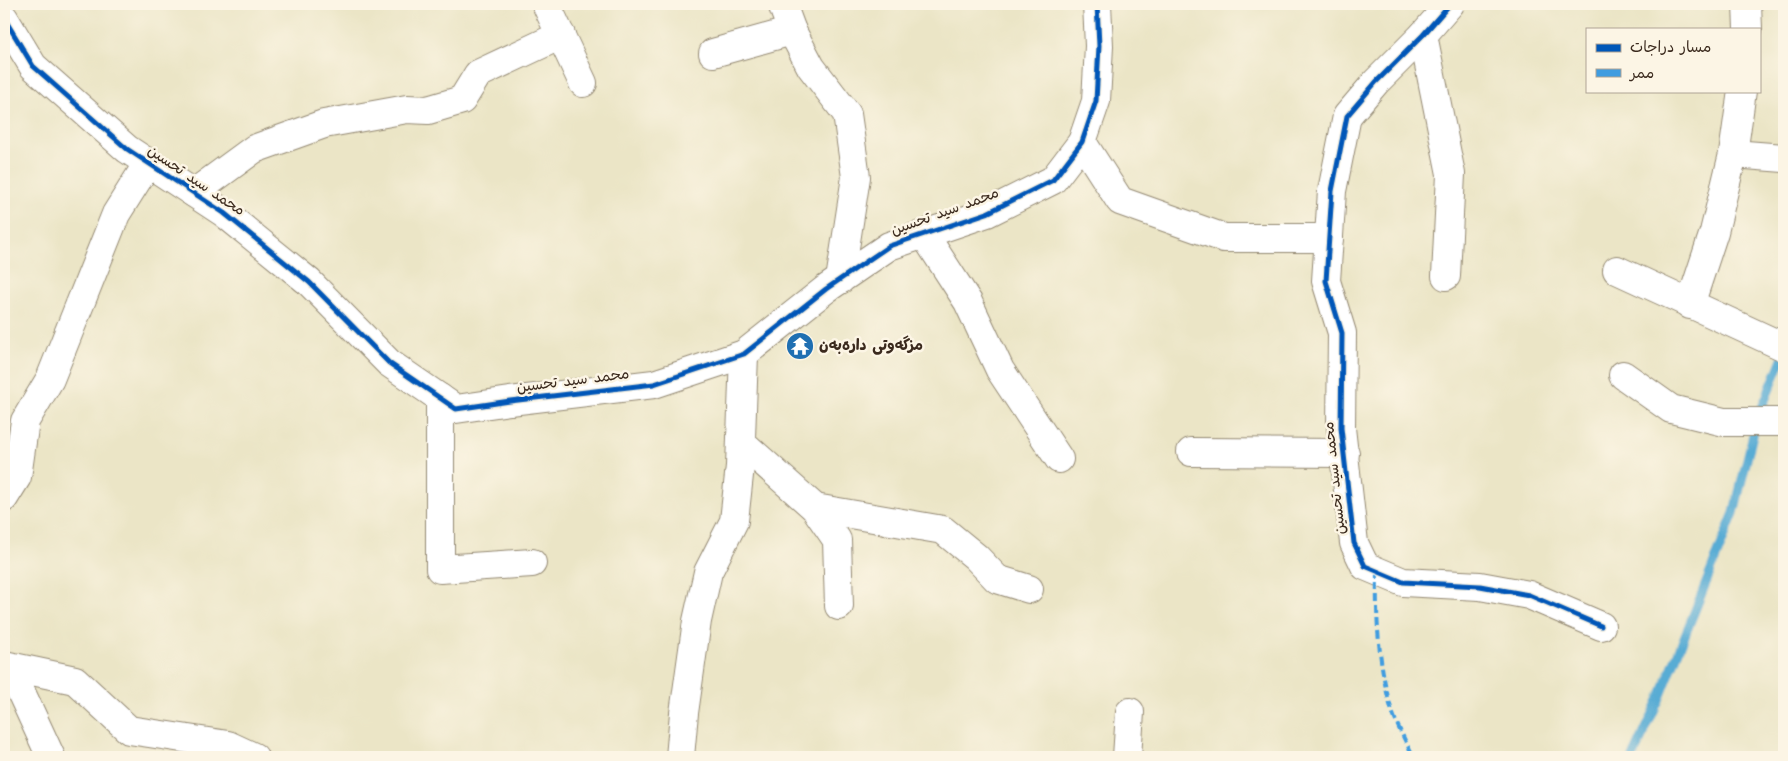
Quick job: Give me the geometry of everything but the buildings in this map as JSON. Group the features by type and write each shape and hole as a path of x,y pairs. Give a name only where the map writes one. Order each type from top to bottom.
{"street":[{"path":"546,4 583,83"},
{"path":"782,4 792,31 811,67 847,114 856,178 840,280"},
{"name":"محمد سید تحسین","path":"4,18 33,66 127,149 224,213 309,282 389,363 456,409 654,384 744,354 840,280 889,246 987,213 1053,180 1082,142 1096,101 1099,46 1097,4"},
{"name":"محمد سید تحسین","path":"1450,4 1423,35 1376,82 1347,116 1332,191 1326,281 1342,333 1341,428 1354,543 1365,566 1404,582 1480,586 1529,595 1601,626"},
{"path":"1747,4 1748,28"},
{"path":"713,53 792,31"},
{"path":"1423,35 1451,174 1446,276"},
{"path":"194,193 254,149 315,127 407,108 428,110 462,100 478,74 561,36"},
{"path":"1690,305 1714,232 1733,154 1742,92"},
{"path":"1082,142 1120,200 1224,238 1329,238"},
{"path":"1733,154 1784,158"},
{"path":"4,498 16,477 25,421 50,379 116,214 148,163"},
{"path":"924,234 968,302 1000,370 1059,459"},
{"path":"1617,270 1690,305 1784,346"},
{"path":"680,757 697,621 708,572 734,522 741,442 744,354"},
{"path":"1623,375 1671,409 1724,422 1784,422"},
{"path":"440,398 440,569 532,563"},
{"path":"741,442 815,508 837,540 839,606"},
{"path":"1191,452 1345,453"},
{"path":"815,508 943,530 976,557 997,578 1029,590"},
{"path":"4,666 16,679 51,757"},
{"path":"4,666 75,680 129,730 228,745 254,757"},
{"path":"1127,757 1130,712"}],"waterway":[{"path":"1633,757 1659,700 1734,513 1756,422 1784,354"}],"marked path":[{"path":"1377,571 1378,623 1383,674 1393,714 1413,757"}],"cycle path":[{"path":"4,18 33,66 127,149 224,213 309,282 389,363 456,409 654,384 744,354 826,289 889,246 987,213 1053,180 1082,142 1096,101 1099,46 1097,4"},
{"path":"1450,4 1423,35 1376,82 1347,116 1332,191 1326,281 1342,333 1341,428 1354,543 1365,566 1403,582 1480,586 1529,595 1601,626"}],"place":[{"name":"مزگەوتی دارەبەن","path":"800,346"}]}
